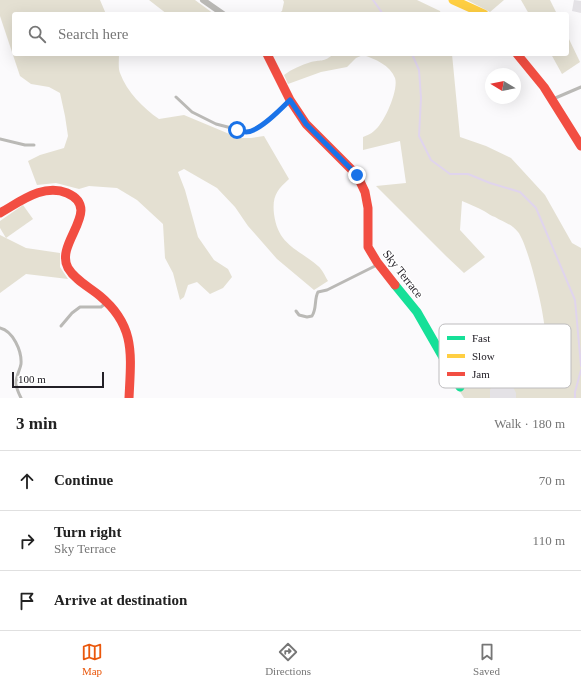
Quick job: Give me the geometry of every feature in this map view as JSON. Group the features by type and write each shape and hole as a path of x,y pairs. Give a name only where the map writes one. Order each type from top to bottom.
{"street":[{"path":"202,0 220,12"},
{"path":"452,0 479,12"},
{"name":"Sky Terrace","path":"268,56 290,100 306,124 357,175 365,192 368,208 368,246 379,264 417,312 439,350"},
{"path":"519,56 553,99 581,146"},
{"path":"0,213 37,193 53,189 62,190 78,199 81,204 82,212 66,247 64,254 66,264 72,274 107,302 122,320 128,332 130,344 129,398"}],"lane":[{"path":"553,99 581,87"},
{"path":"176,97 192,112 216,124 247,132 254,130 272,117 290,100"},
{"path":"0,139 26,145 34,145"},
{"path":"296,311 299,315 307,317 312,316 314,314 315,300 318,292 327,290 379,264"},
{"path":"61,326 72,313 80,307 100,308 107,302"},
{"path":"0,328 9,332 19,352 21,363 16,382 20,398"}],"shaded area":[{"path":"0,0 100,0 105,12 12,12 12,52 0,16"},
{"path":"149,0 195,0 211,12 164,12"},
{"path":"283,0 417,0 440,12 281,12 284,2"},
{"path":"467,0 504,0 490,12"},
{"path":"521,0 550,0 556,12 528,12"},
{"path":"569,39 580,62 562,74 552,56 569,56"},
{"path":"13,56 119,56 119,71 127,87 141,105 159,119 184,115 241,138 264,136 289,179 276,194 274,214 276,224 284,239 319,267 328,281 314,290 277,259 248,226 235,207 217,188 184,169 178,172 185,190 198,237 214,260 228,269 232,277 223,288 210,294 197,282 188,285 184,297 180,300 173,273 165,258 163,224 137,200 117,188 89,186 79,189 56,183 37,185 28,161 40,155 64,148 68,136 65,116 60,93 49,87 31,84 20,76"},
{"path":"361,56 356,58 347,67 321,72 288,84 284,75 290,71 311,62 325,60 330,57"},
{"path":"365,56 452,56 460,137 486,146 511,158 545,195 572,243 581,248 581,398 464,398 458,388 571,388 571,324 545,324 536,282 527,251 518,232 513,227 462,201 460,230 485,257 464,273 376,186 406,183 400,141 363,150 363,137 372,133 378,127 390,106 395,90 396,83 393,73 386,66"},
{"path":"23,205 33,219 6,238 0,228 0,221"},
{"path":"0,235 26,248 60,253 60,267 68,279 26,274 0,293"}],"building":[{"path":"574,0 581,1 581,13 572,11"},
{"path":"491,388 514,388 516,393 516,398 490,398"}],"waterway":[{"path":"373,0 382,12"},
{"path":"413,56 419,70 421,98 419,136 431,160 450,174 468,174 490,183 520,192 536,208 575,300 581,366"},
{"path":"575,398 575,392 581,370"}],"traffic: fast":[{"path":"395,285 417,312 439,350"}],"traffic: slow":[{"path":"453,0 480,12"}],"traffic: jam":[{"path":"268,56 290,100 306,124 357,175 365,192 368,208 368,247 377,262 395,285"},
{"path":"519,56 544,87 581,146"},
{"path":"0,213 32,195 49,190 67,193 77,200 81,208 80,217 67,248 65,258 71,272 78,280 112,307 126,330 130,355 129,398"}],"route":[{"path":"237,130 247,132 254,130 272,117 290,100 306,124 357,175"}]}
